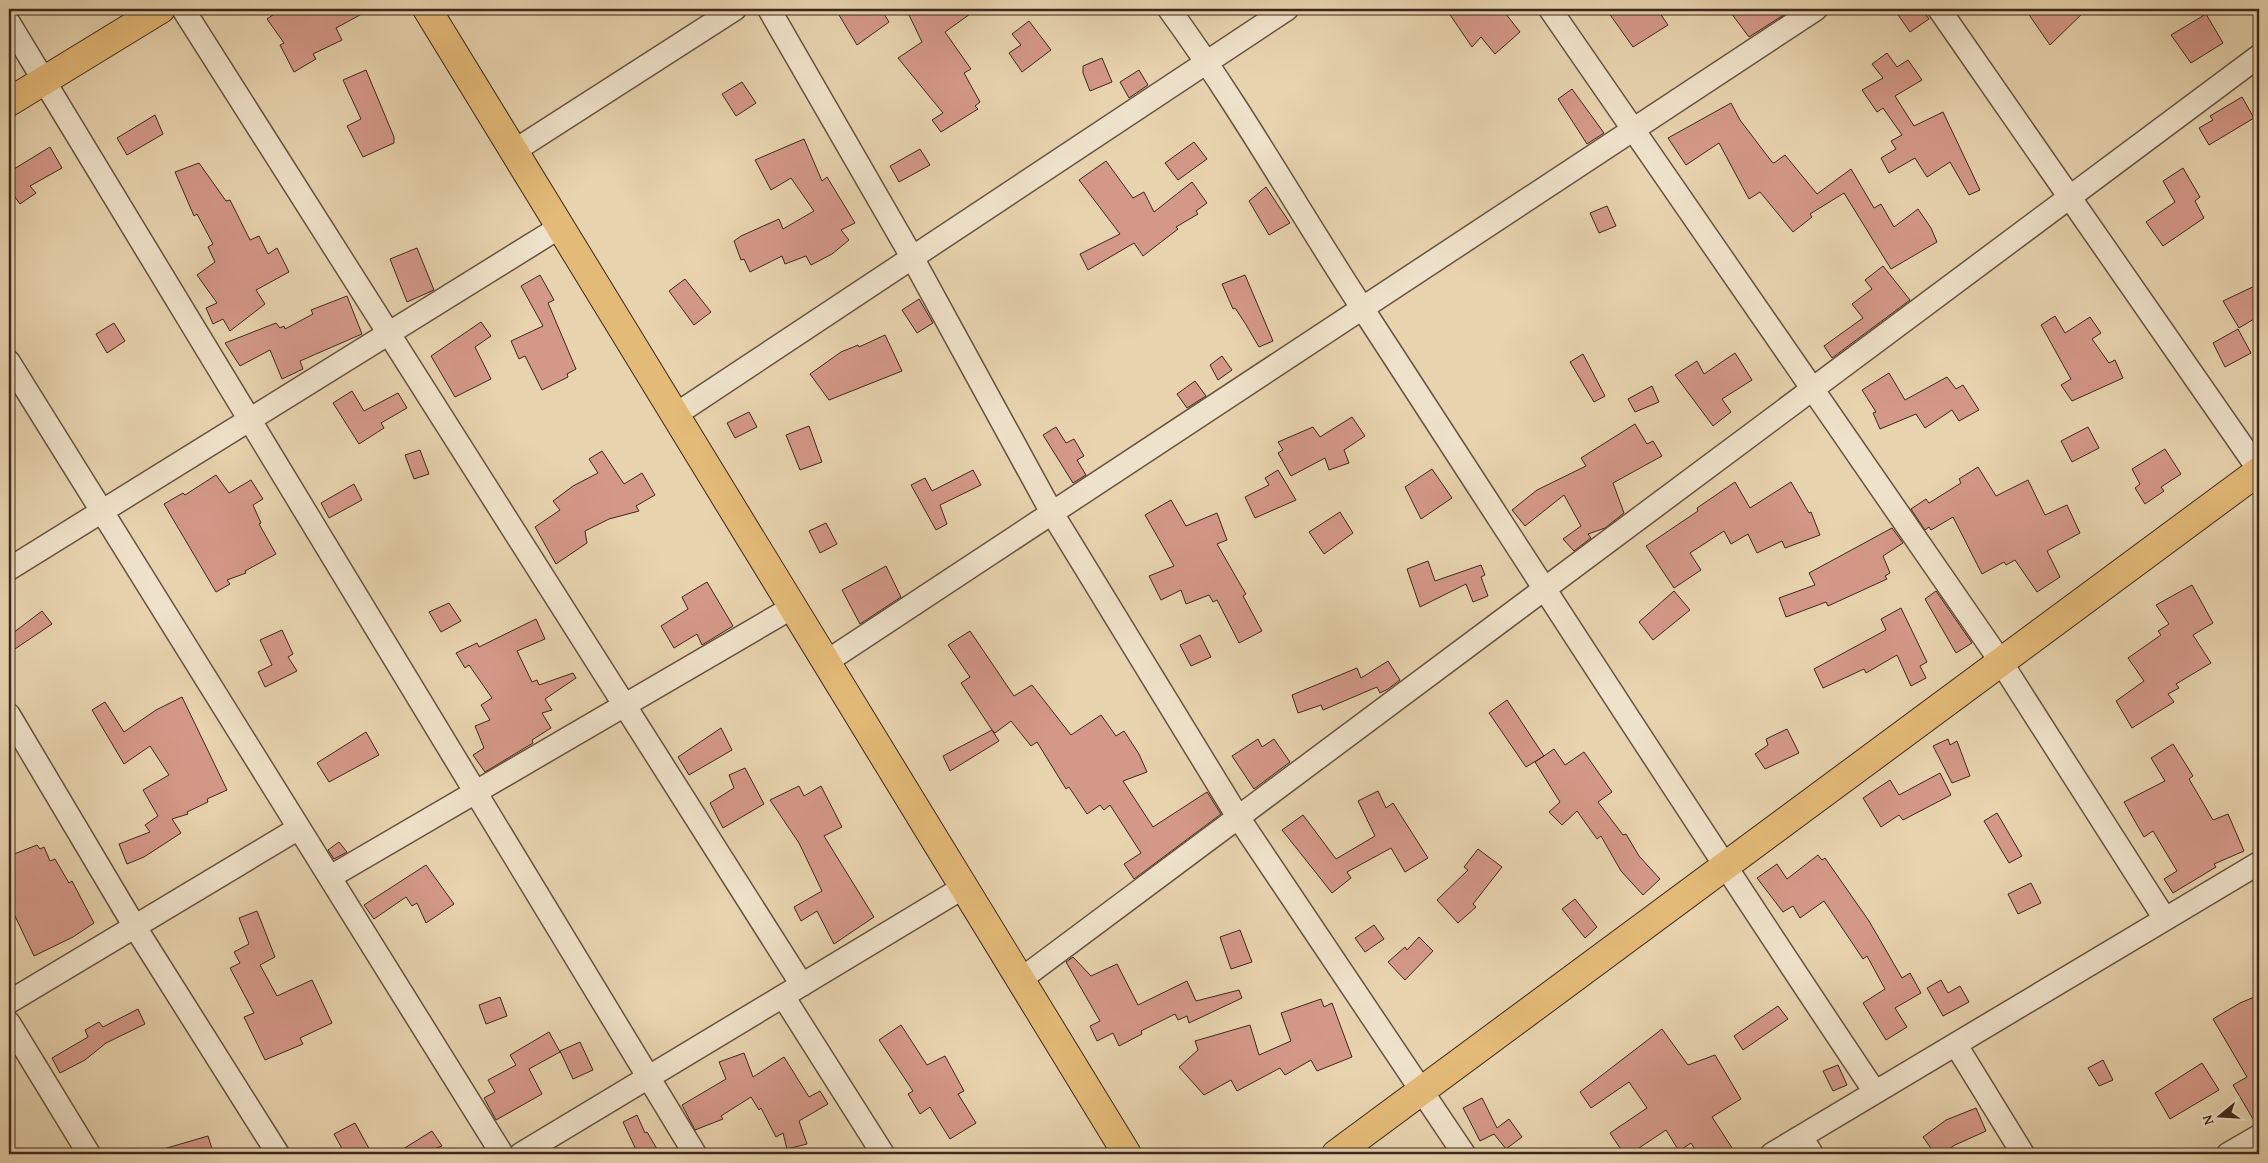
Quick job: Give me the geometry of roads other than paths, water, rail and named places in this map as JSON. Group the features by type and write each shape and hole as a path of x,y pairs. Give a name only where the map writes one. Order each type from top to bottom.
{"main road":[{"path":"9,102 161,9"},
{"path":"427,9 1127,1154"},
{"path":"1336,1154 2259,470"}],"street":[{"path":"183,9 802,985"},
{"path":"514,151 735,9"},
{"path":"770,9 912,257 1052,513 1238,817 1464,1154"},
{"path":"1169,9 1208,61 1362,308 1724,867 1875,1092"},
{"path":"675,415 1287,9"},
{"path":"1550,9 2001,662 2165,919"},
{"path":"826,662 1816,9"},
{"path":"1939,9 2259,470"},
{"path":"9,23 695,1154"},
{"path":"1020,980 2259,56"},
{"path":"9,569 560,227"},
{"path":"9,362 502,1154"},
{"path":"330,877 793,607"},
{"path":"9,715 135,927 278,1154"},
{"path":"9,1002 299,828"},
{"path":"1772,1154 1807,1146 1875,1092 2259,863"},
{"path":"521,1154 964,887"},
{"path":"783,996 883,1154"},
{"path":"9,1023 89,1154"},
{"path":"1956,1045 2023,1154"},
{"path":"2228,1154 2259,1136"}]}
